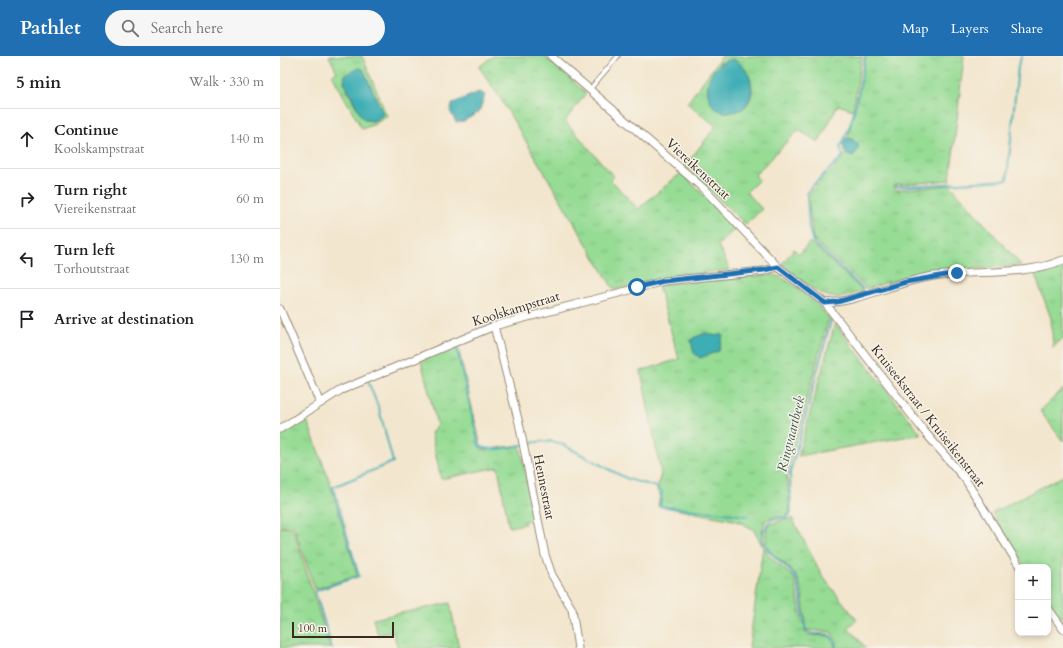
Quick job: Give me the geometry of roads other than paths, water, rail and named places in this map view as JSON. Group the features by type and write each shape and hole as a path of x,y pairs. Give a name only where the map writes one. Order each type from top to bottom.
{"street":[{"name":"Viereikenstraat","path":"551,56 704,189 778,267 825,303"},
{"path":"825,303 837,302 906,282 933,276 1033,268 1063,260"},
{"name":"Koolskampstraat","path":"280,429 341,390 494,326 664,281 764,270 778,267"},
{"name":"Kruiseekstraat / Kruiseikenstraat","path":"825,303 924,430 965,479 1018,564"},
{"path":"280,309 320,403"},
{"name":"Hennestraat","path":"494,326 519,423 545,555 552,575 572,609 578,648"},
{"path":"1051,612 1063,629"}],"lane":[{"path":"590,89 618,56"}],"water":[{"path":"733,59 743,67 750,78 752,90 751,97 745,107 738,111 722,111 714,107 709,99 709,79 714,70 722,63"},
{"path":"358,68 363,69 383,113 382,116 373,121 364,120 344,82 345,75"},
{"path":"479,92 485,95 479,112 464,121 456,122 450,111 453,103"},
{"path":"847,138 852,139 858,144 858,150 853,156 847,155 843,149 843,144"},
{"path":"706,333 716,336 721,334 723,335 719,351 700,358 694,353 691,341 693,338"}],"waterway":[{"path":"863,289 813,242 809,228 807,194 811,187 843,156 840,148 850,126 853,115 865,56"},
{"path":"896,187 1007,180 1018,66 1022,56"},
{"name":"Ringvaartbeek","path":"832,316 790,473 791,513 786,518 772,519 764,529 763,538 765,546 793,574 797,581 806,631 816,634 828,634 834,641 836,648"},
{"path":"456,346 479,446 489,449 499,449 539,442 550,441 560,443 628,479 656,487 662,492 660,506 748,516"},
{"path":"332,648 315,591 359,576 333,487 393,462 379,409 368,381"}]}
